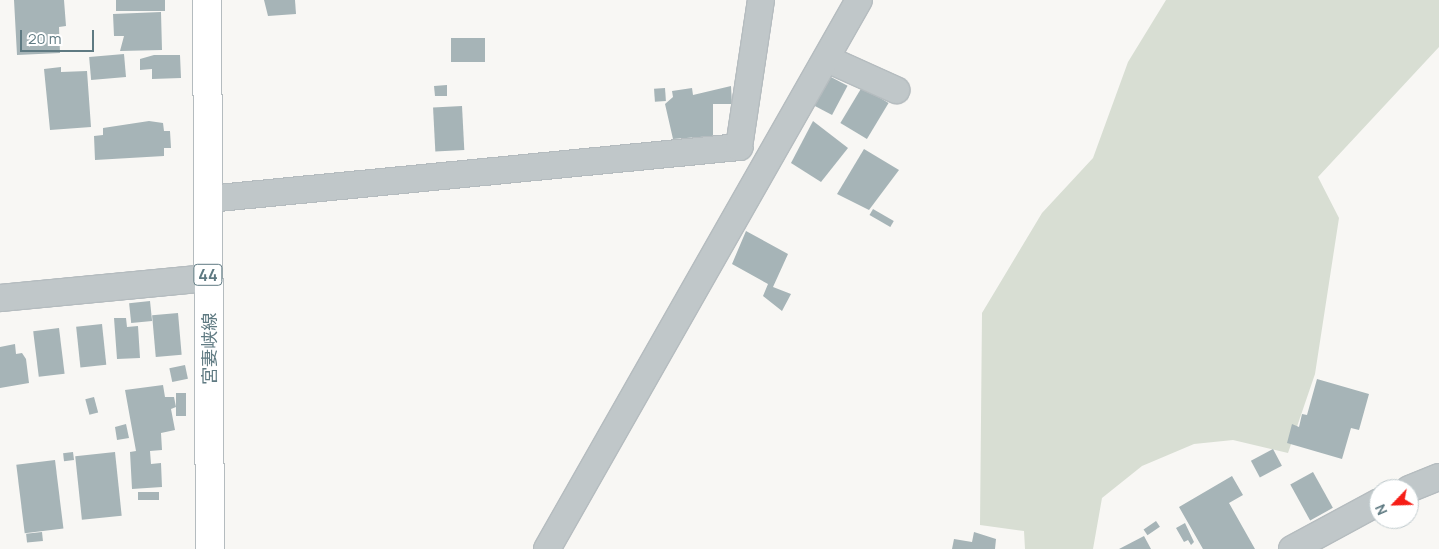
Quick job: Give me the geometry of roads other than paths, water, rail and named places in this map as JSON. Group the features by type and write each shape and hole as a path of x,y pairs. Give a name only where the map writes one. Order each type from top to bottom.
{"main road":[{"name":"宮妻峡線","path":"207,0 210,549"}],"street":[{"path":"739,147 761,0"},
{"path":"547,549 779,144 859,0"},
{"path":"827,59 896,90"},
{"path":"208,199 779,144"},
{"path":"0,298 208,278"},
{"path":"1419,485 1439,477"},
{"path":"1292,549 1369,507"}]}
